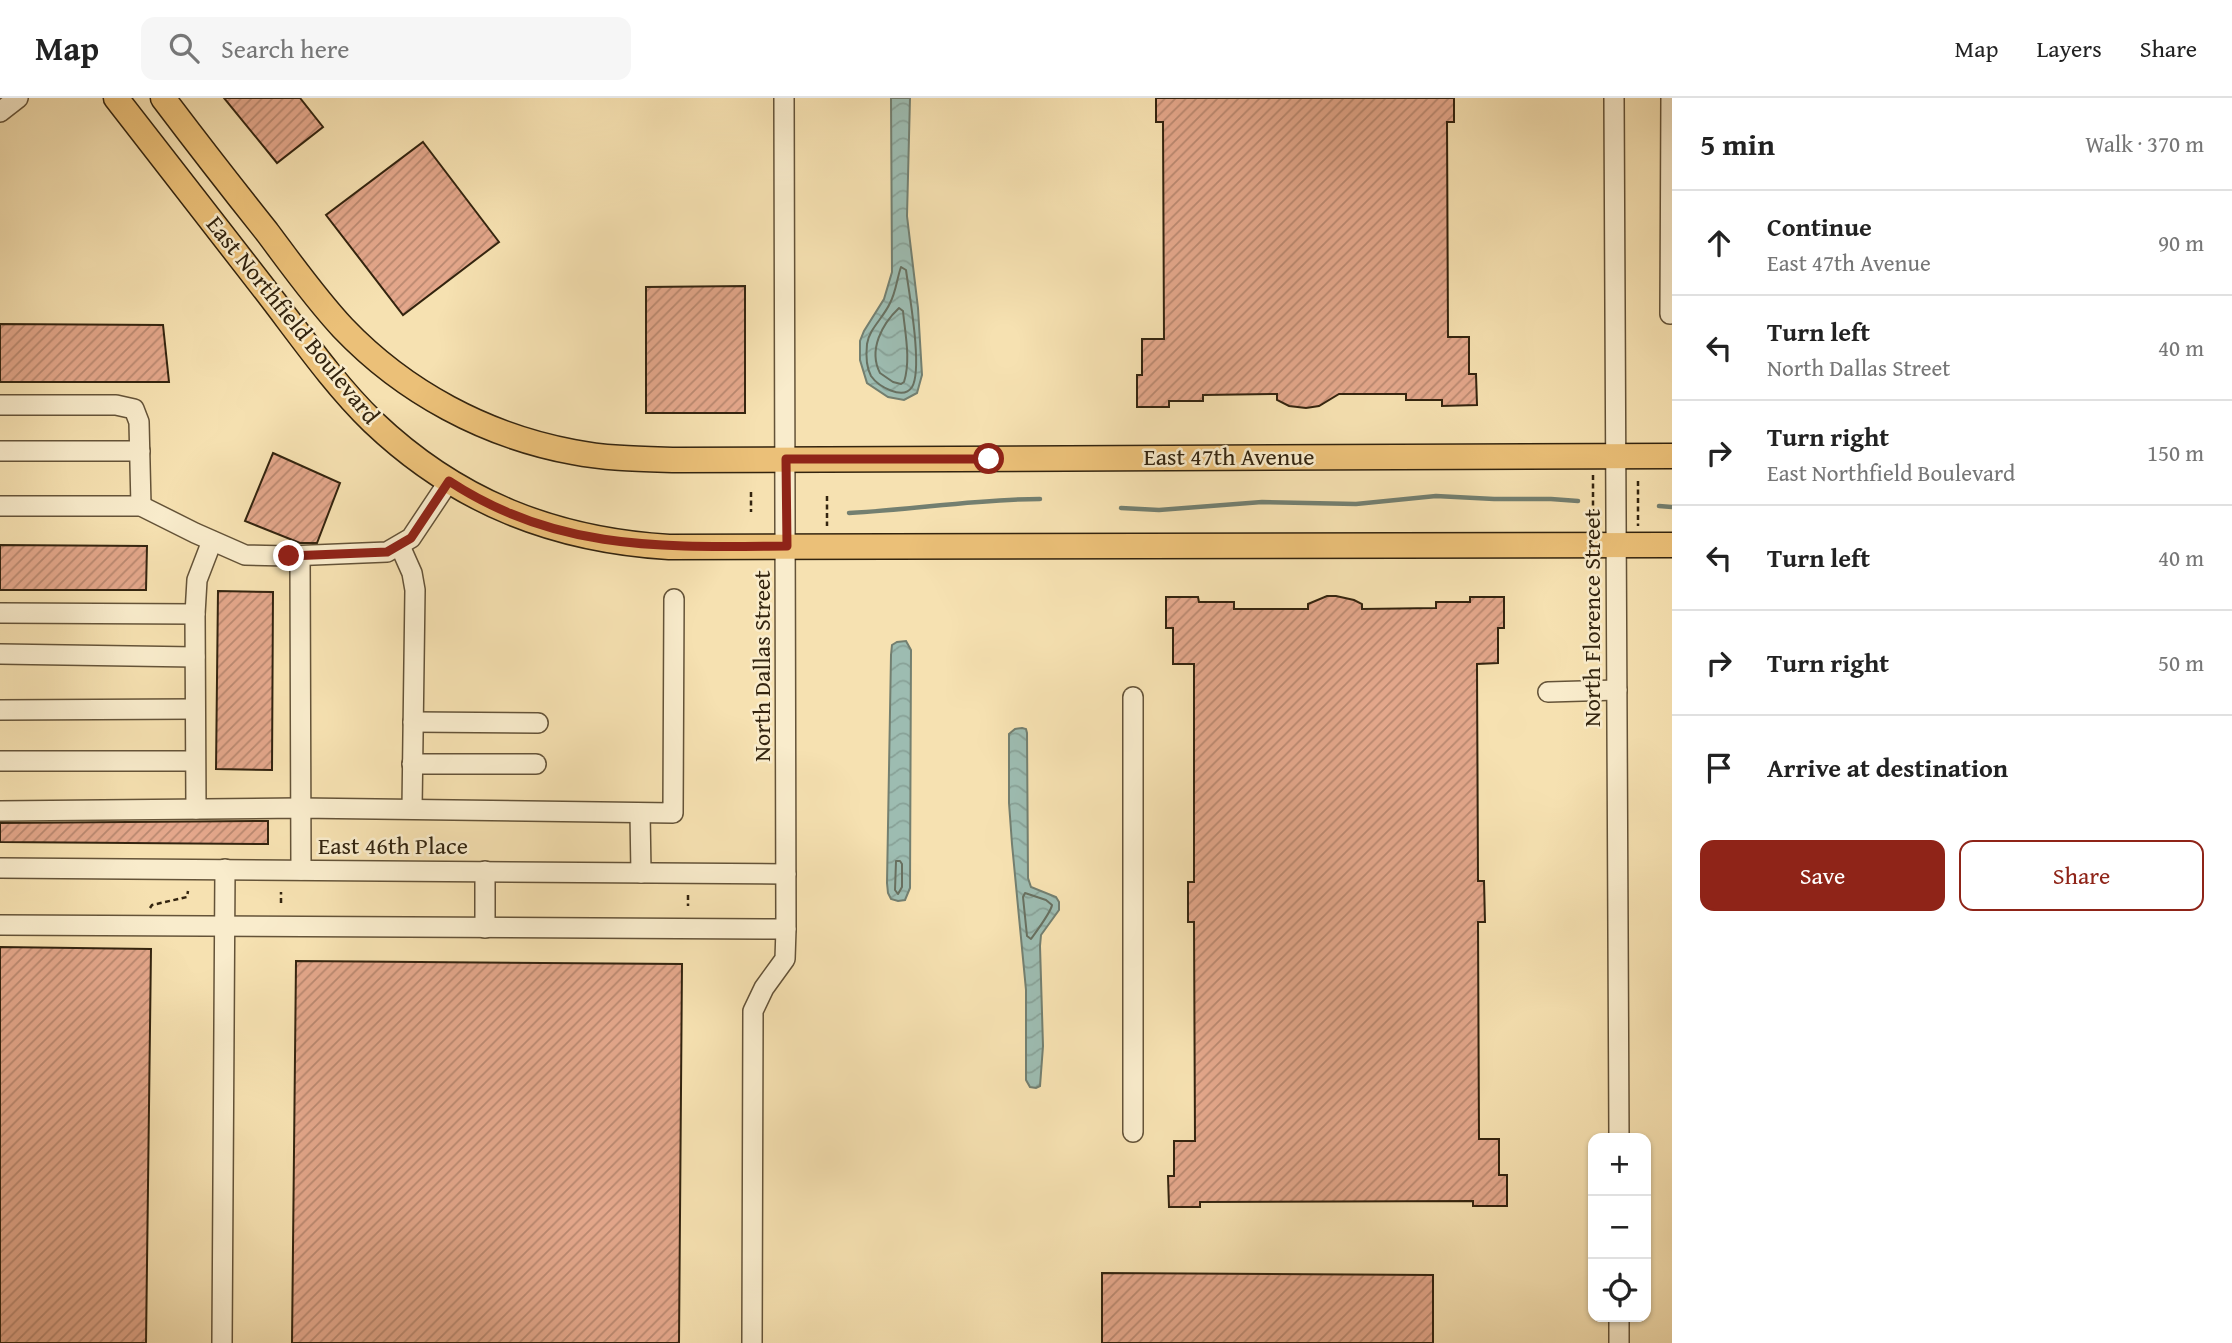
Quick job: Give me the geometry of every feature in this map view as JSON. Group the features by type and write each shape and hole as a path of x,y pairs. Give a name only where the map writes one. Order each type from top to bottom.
{"main road":[{"name":"East Northfield Boulevard","path":"116,98 353,400 373,422 418,460 449,481 492,506 547,527 589,538 669,547 787,546"},
{"name":"East Northfield Boulevard","path":"163,98 343,328 385,367 435,401 498,431 572,452 628,458 786,459"},
{"name":"East 47th Avenue","path":"786,459 1672,456"},
{"path":"787,546 1672,545"}],"street":[{"path":"0,112 19,98"},
{"name":"North Dallas Street","path":"752,1343 753,1012 764,988 785,958 786,929 784,98"},
{"name":"North Florence Street","path":"1614,98 1619,1133"},
{"path":"1670,314 1671,98"},
{"path":"0,405 116,405 134,409 139,422 141,506"},
{"path":"0,451 139,451"},
{"path":"0,506 141,506 245,555 300,556 387,552 411,538 449,481"},
{"path":"195,809 197,580 212,541"},
{"path":"400,546 412,573 415,590 412,809"},
{"path":"300,556 300,870"},
{"path":"0,811 300,808 673,813 674,599"},
{"path":"0,613 195,614"},
{"path":"0,654 195,657"},
{"path":"1548,692 1617,690"},
{"path":"1132,697 1132,1132"},
{"path":"0,710 195,709"},
{"path":"413,722 538,723"},
{"path":"0,761 194,761"},
{"path":"412,764 536,764"},
{"path":"640,813 640,873"},
{"name":"East 46th Place","path":"0,868 786,874"},
{"path":"222,1343 225,869"},
{"path":"485,872 485,928"},
{"path":"0,925 786,929"},
{"path":"1619,1322 1619,1343"}],"path":[{"path":"1593,472 1593,520"},
{"path":"1638,481 1639,529"},
{"path":"751,492 751,512"},
{"path":"827,496 827,526"},
{"path":"150,916 152,905 187,897 188,891"},
{"path":"281,892 281,903"},
{"path":"688,895 688,906"}],"water":[{"path":"891,98 910,98 907,216 918,308 922,375 917,393 904,400 888,397 867,383 860,360 860,341 884,299 892,272"},
{"path":"906,641 911,650 910,888 905,900 898,901 891,899 887,883 891,655 892,645"},
{"path":"1026,729 1027,733 1028,878 1031,887 1056,897 1059,902 1059,910 1041,935 1043,1046 1040,1086 1036,1088 1030,1087 1026,1080 1026,990 1009,803 1009,734"}],"building":[{"path":"224,98 300,98 323,127 277,163"},
{"path":"1156,98 1454,98 1454,122 1447,122 1448,337 1469,337 1469,374 1476,374 1477,405 1442,406 1442,400 1406,400 1406,394 1339,394 1319,406 1306,408 1289,406 1277,400 1277,394 1203,395 1203,401 1169,401 1169,407 1137,407 1137,375 1142,375 1142,339 1164,339 1163,122 1156,122"},
{"path":"423,142 499,242 403,315 326,215"},
{"path":"745,286 745,413 646,413 646,287"},
{"path":"0,324 163,325 169,382 0,382"},
{"path":"273,453 340,483 317,543 300,543 245,521"},
{"path":"0,545 147,546 146,590 0,590"},
{"path":"218,591 273,592 272,770 216,769"},
{"path":"1327,596 1354,600 1362,604 1362,609 1436,608 1436,602 1470,602 1470,597 1504,597 1504,628 1498,628 1498,663 1477,664 1478,881 1484,881 1485,922 1478,922 1479,1139 1499,1139 1499,1175 1507,1175 1507,1206 1473,1206 1473,1201 1200,1202 1200,1207 1169,1207 1168,1176 1174,1176 1174,1141 1195,1141 1194,922 1188,922 1188,882 1194,882 1194,664 1173,664 1173,628 1166,628 1166,597 1198,597 1199,602 1234,602 1234,609 1308,609 1308,604"},
{"path":"268,821 268,844 0,842 0,823"},
{"path":"0,947 151,949 146,1343 0,1343"},
{"path":"296,961 682,964 679,1343 292,1343"},
{"path":"1102,1273 1433,1275 1433,1343 1102,1343"}],"waterway":[{"path":"1121,508 1159,510 1262,502 1356,504 1436,496 1578,501"},
{"path":"849,513 1040,499"},
{"path":"1659,506 1672,507"}],"route":[{"path":"289,556 387,552 400,546 411,538 449,481 492,506 547,527 589,538 669,547 787,546 786,459 989,459"}]}
